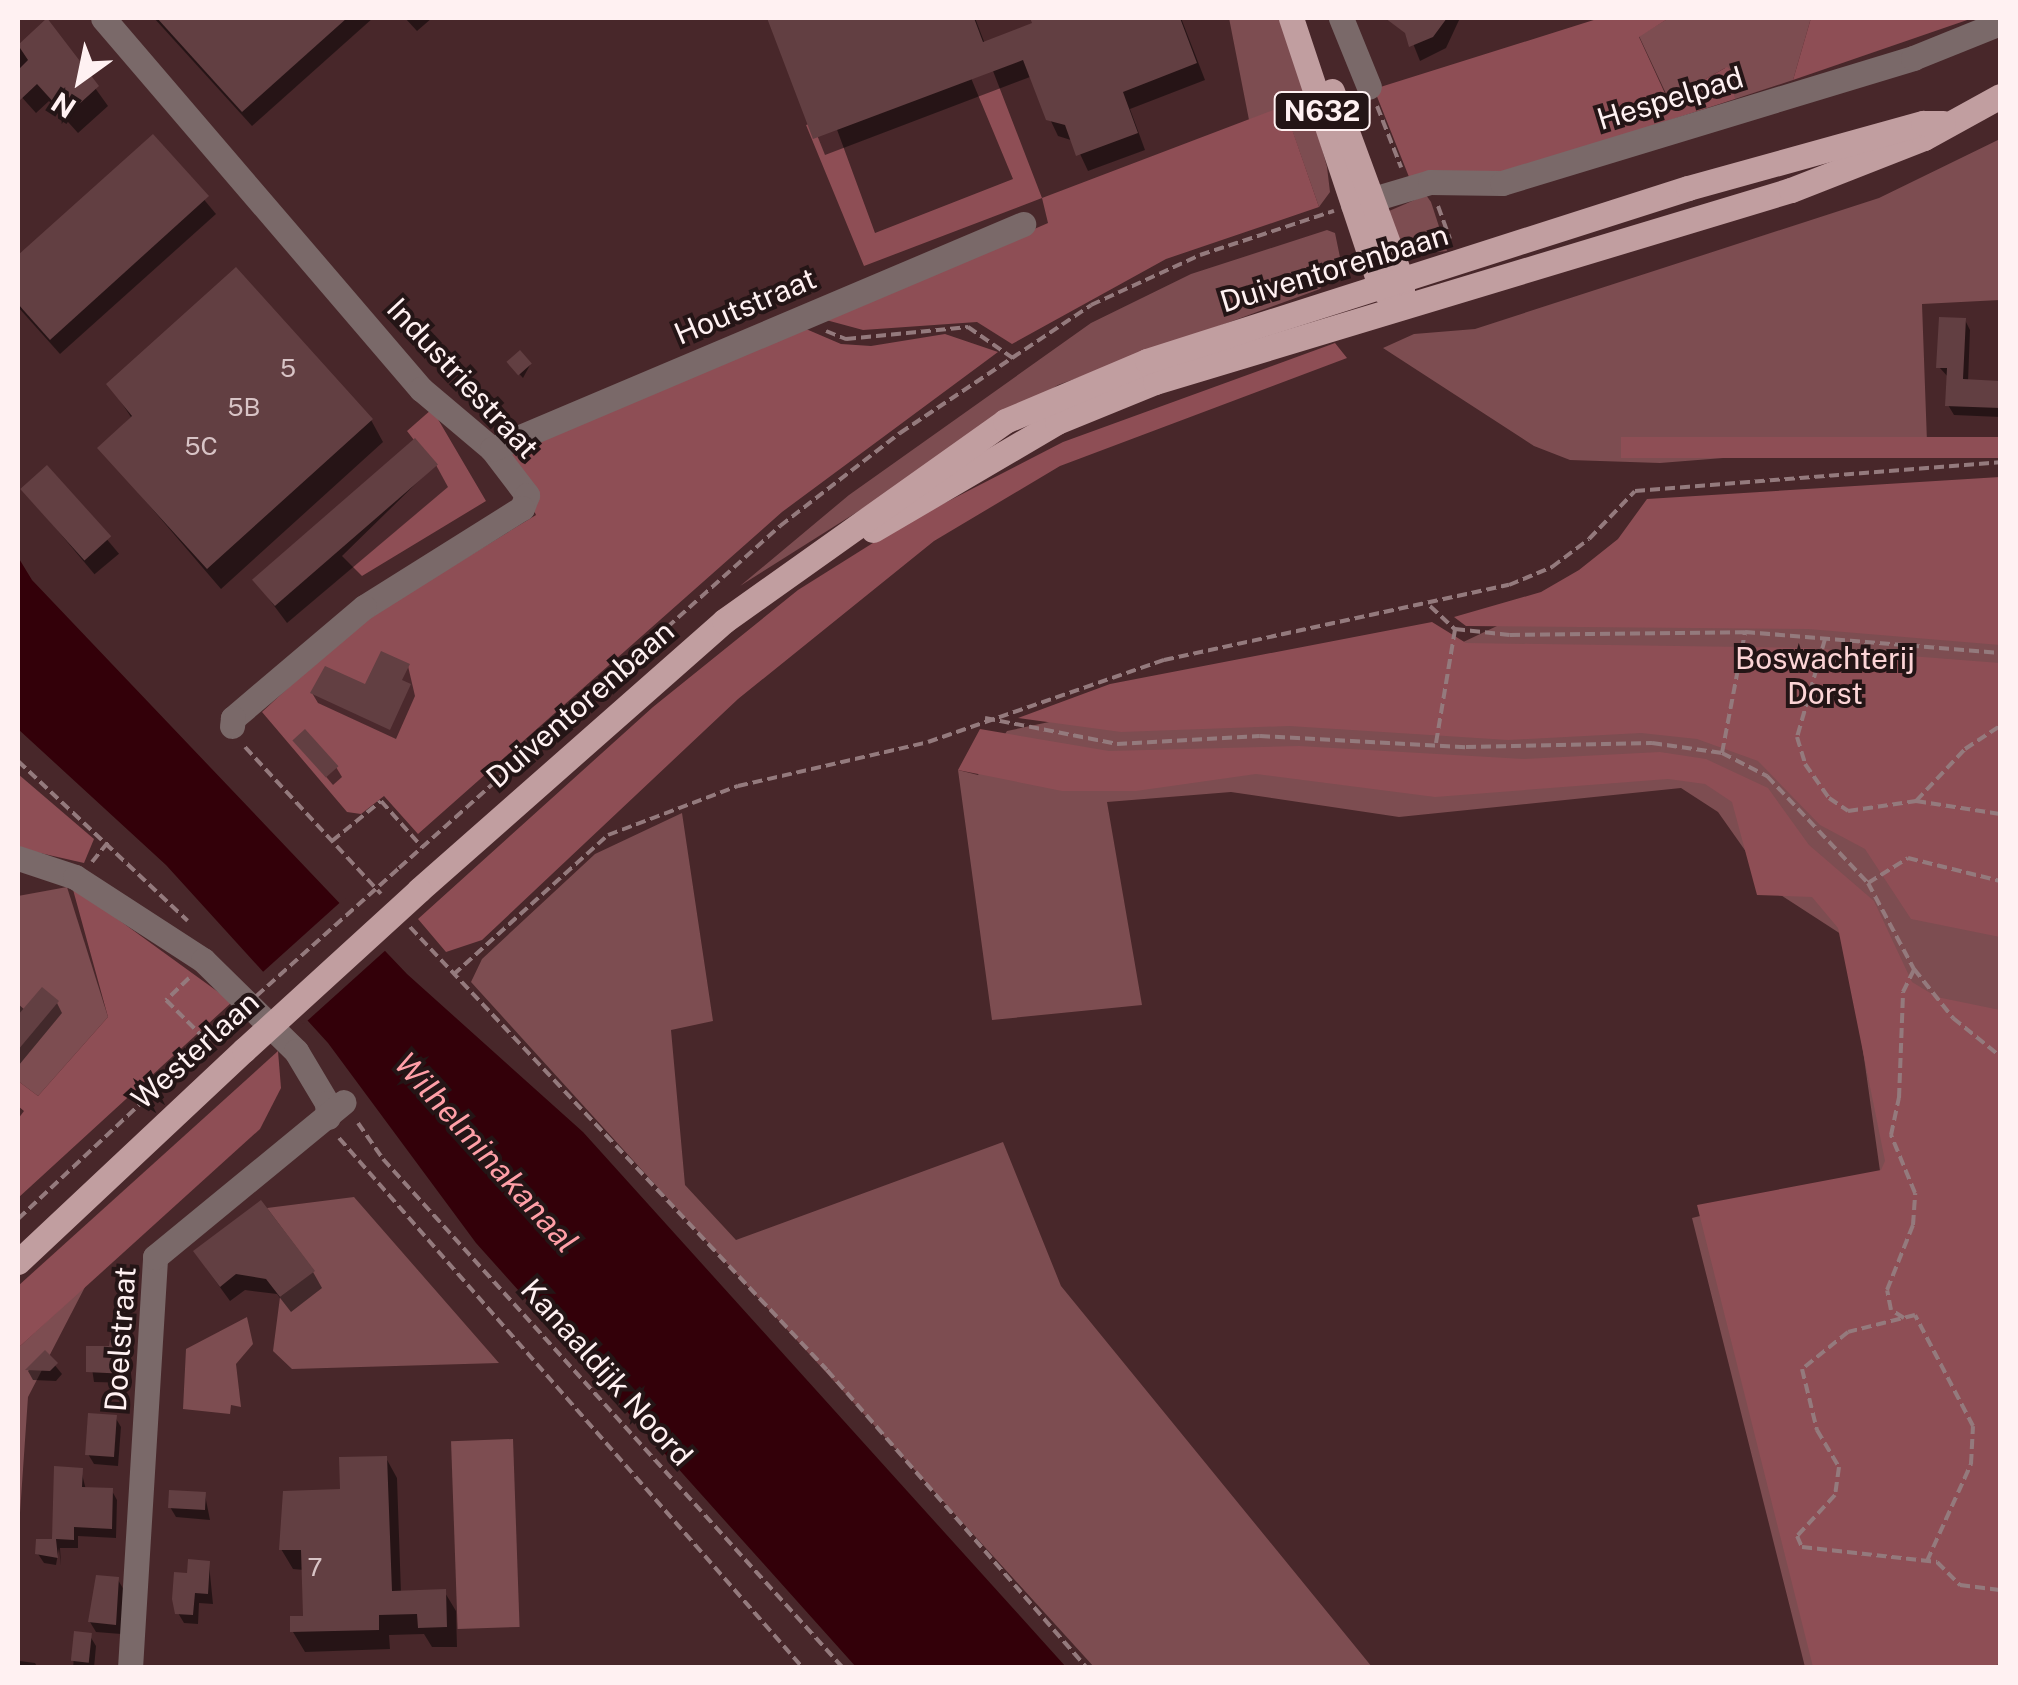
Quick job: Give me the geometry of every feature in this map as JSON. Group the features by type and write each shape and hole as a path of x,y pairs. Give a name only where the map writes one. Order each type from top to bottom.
{"main road":[{"name":"N632","path":"1291,18 1402,308"},
{"name":"N632","path":"1305,18 1362,202"},
{"name":"Duiventorenbaan","path":"790,575 810,570 1057,422 1155,382 1791,190 1924,138 1942,123 2000,96"},
{"name":"Duiventorenbaan","path":"420,890 644,685 1005,421 1147,361 1688,188 1924,122 1942,123"},
{"name":"Westerlaan","path":"18,1262 420,890"}],"street":[{"name":"Industriestraat","path":"103,18 421,388 492,449 527,495 522,508 364,607 233,718 232,726"},
{"path":"1341,18 1369,87"},
{"name":"Hespelpad","path":"1362,202 1408,186 1502,183 1913,58 2000,23"},
{"name":"Houtstraat","path":"492,449 1023,224"},
{"path":"18,858 74,877 202,946 296,1052 336,1109"},
{"name":"Doelstraat","path":"130,1668 155,1256 336,1109"}],"path":[{"path":"1369,87 1408,186"},
{"path":"18,1219 207,1041 780,526 900,433 1092,305 1200,255 1362,202"},
{"path":"808,315 846,339 968,327 1014,359"},
{"path":"1087,1668 827,1370 453,975 608,835 738,786 928,742 985,718 1164,660 1430,606 1552,567 1635,491 2000,462"},
{"path":"1430,606 1455,629 1510,636 1746,632 2000,653"},
{"path":"1436,743 1455,629"},
{"path":"1722,753 1746,632"},
{"path":"1825,640 1797,737 1805,764 1829,798 1848,811 1916,801 2000,814"},
{"path":"985,718 1117,744 1260,736 1436,743 1652,743 1722,753 1767,776 1868,883 1914,969 1953,1018 2000,1056"},
{"path":"232,726 332,840 382,801 422,847"},
{"path":"1916,801 1966,749 2000,726"},
{"path":"18,760 202,946 166,1000 207,1041"},
{"path":"1868,883 1908,858 2000,882"},
{"path":"1904,1318 1891,1310 1887,1290 1913,1225 1915,1193 1891,1135 1899,1098 1903,992 1914,969"},
{"name":"Kanaaldijk Noord","path":"336,1109 331,1129 802,1668"},
{"name":"Kanaaldijk Noord","path":"336,1109 843,1668"},
{"path":"1926,1560 1972,1464 1973,1426 1915,1315 1848,1332 1802,1369 1816,1430 1839,1467 1835,1495 1798,1536 1802,1547 1926,1560 1960,1585 2000,1590"}],"green space":[{"path":"1229,18 1286,18 1327,167 1330,192 1319,207 1284,107 1249,120"},
{"path":"1600,18 1669,18 1639,37 1668,100 1727,67 1734,72 1735,99 1489,179 1411,182 1374,89"},
{"path":"1669,18 1811,18 1793,80 1735,99 1734,72 1725,68 1669,100 1639,36"},
{"path":"1811,18 1973,18 1793,80"},
{"path":"988,58 1042,198 864,266 806,125 832,116 875,233 1013,179 966,66"},
{"path":"1284,106 1319,207 1166,259 1012,344 977,322 863,330 826,320 1048,223 1042,198"},
{"path":"2000,139 2000,300 1922,304 1927,442 1660,463 1570,460 1534,446 1383,348 1414,334 1475,329 1879,198"},
{"path":"1426,195 1447,251 1425,253 1397,239 1389,211"},
{"path":"1327,230 1335,233 1341,262 1320,289 1058,385 740,586 849,495 1091,323 1191,274"},
{"path":"806,329 841,344 871,346 945,334 998,352 782,512 418,834 384,796 361,814 347,812 262,712 356,625 536,515 506,451"},
{"path":"1335,343 1347,358 1060,466 934,541 738,699 482,940 446,952 418,919 653,707 798,590 900,526 1063,442"},
{"path":"432,409 486,501 362,576 342,556 434,466 407,431"},
{"path":"1621,437 2000,437 2000,458 1621,458"},
{"path":"2000,477 2000,645 1808,629 1466,626 1454,617 1541,592 1579,570 1618,539 1647,499"},
{"name":"Boswachterij Dorst","path":"2000,485 2000,1667 1805,1667 1692,1218 1880,1171 1847,938 1773,890 1718,812 1681,788 1399,817 1231,792 1107,802 1142,1005 992,1020 958,770 978,775 1007,731 1252,679 1459,644 1535,608"},
{"path":"1432,622 1466,643 1807,648 2000,663 2000,937 1911,919 1865,849 1820,825 1758,761 1697,739 1641,733 1508,740 1289,726 1121,732 1018,718 1110,684"},
{"path":"980,729 1109,751 1299,746 1524,759 1660,752 1706,759 1768,788 1809,845 1874,901 1912,982 1937,997 2000,1010 2000,1662 1992,1668 1813,1667 1697,1205 1881,1170 1885,1161 1838,928 1812,897 1757,895 1732,802 1705,784 1668,779 1435,797 1256,774 1136,791 1062,791 958,770"},
{"path":"18,774 94,839 84,863 18,848"},
{"path":"682,813 713,1021 671,1030 685,1185 736,1240 1003,1142 1061,1286 1372,1667 1094,1667 471,982 482,959 595,854"},
{"path":"72,886 232,1002 18,1198 18,1119 24,1111 18,1106 18,1081 38,1096 108,1017"},
{"path":"67,887 108,1017 38,1096 18,1081 18,896"},
{"path":"278,1051 281,1088 260,1129 18,1348 18,1286"},
{"path":"354,1197 499,1363 292,1369 273,1351 280,1297 314,1271 267,1208"},
{"path":"86,1285 28,1397 18,1542 18,1348"},
{"path":"247,1317 253,1344 236,1364 241,1407 231,1405 230,1414 183,1409 186,1349"},
{"path":"513,1439 520,1627 458,1629 451,1441"}],"water":[{"name":"Wilhelminakanaal","path":"18,557 32,580 407,974 583,1132 1066,1667 856,1667 476,1243 328,1043 166,865 18,729"}],"pier":[{"path":"345,898 389,947 304,1024 260,975"}],"building":[{"path":"47,18 99,86 66,116 37,84 18,102 18,70 28,60 18,45"},
{"path":"157,18 347,18 242,112"},
{"path":"767,18 974,18 983,42 1032,23 1030,18 1180,18 1197,63 1123,92 1138,133 1076,156 1065,125 1046,120 1023,60 813,139"},
{"path":"1385,18 1447,18 1433,37 1409,47 1405,33"},
{"path":"153,134 209,196 50,340 18,304 18,255"},
{"path":"236,267 373,419 207,569 97,448 132,416 106,384"},
{"path":"1939,317 1966,318 1963,379 2000,381 2000,408 1945,406 1947,368 1936,368"},
{"path":"520,350 532,364 518,375 506,362"},
{"path":"415,438 438,464 275,606 252,580"},
{"path":"47,465 111,536 84,560 20,489"},
{"path":"381,651 410,664 402,680 411,684 390,730 310,693 325,666 365,684"},
{"path":"305,729 338,766 326,778 292,740"},
{"path":"42,987 59,1001 18,1050 18,1015"},
{"path":"261,1200 315,1271 280,1297 266,1279 236,1274 220,1287 193,1251"},
{"path":"110,1340 129,1341 128,1374 86,1372 86,1346 109,1346"},
{"path":"45,1350 58,1363 50,1371 25,1370"},
{"path":"88,1413 117,1415 114,1457 85,1455"},
{"path":"387,1456 392,1591 446,1589 447,1627 418,1628 417,1614 379,1615 379,1630 290,1632 290,1616 303,1616 301,1550 279,1550 283,1491 340,1489 339,1457"},
{"path":"54,1466 83,1468 82,1487 113,1488 112,1529 74,1527 74,1540 56,1539 58,1558 35,1554 36,1539 52,1539"},
{"path":"169,1490 206,1492 205,1510 168,1508"},
{"path":"188,1559 210,1561 208,1594 195,1593 193,1615 175,1614 174,1572 187,1573"},
{"path":"96,1575 119,1577 116,1625 88,1622"},
{"path":"74,1631 92,1633 89,1663 71,1661"}]}
